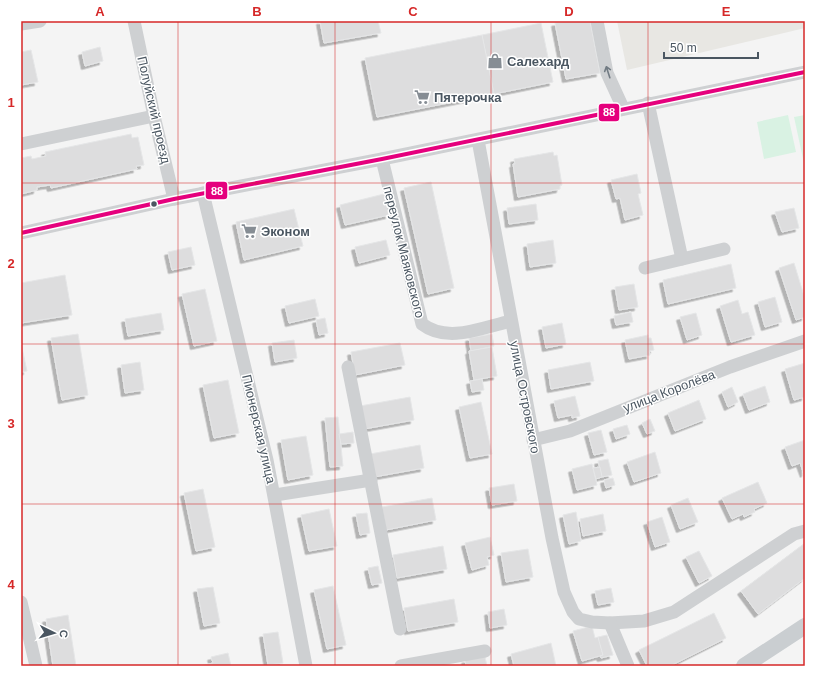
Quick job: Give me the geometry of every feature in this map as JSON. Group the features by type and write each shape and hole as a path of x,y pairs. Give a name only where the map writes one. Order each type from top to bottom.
{"main road":[{"path":"744,666 805,626"}],"street":[{"path":"21,24 40,21"},
{"name":"Полуйский проезд","path":"134,21 154,116 174,199"},
{"path":"597,21 607,73 623,108"},
{"path":"21,233 174,199 478,140 623,108 805,72"},
{"path":"648,103 682,259"},
{"path":"21,144 154,116"},
{"name":"улица Островского","path":"478,140 533,440 564,592 573,612 580,619 592,622 610,623"},
{"name":"переулок Маяковского","path":"382,159 422,324 430,331 452,335 511,321"},
{"name":"Пионерская улица","path":"203,194 274,495 306,666"},
{"path":"644,268 724,249"},
{"name":"улица Королёва","path":"533,440 570,431 730,368 805,341"},
{"path":"348,368 400,629"},
{"path":"274,495 371,480"},
{"path":"628,666 610,623 644,621 674,612 794,534 805,531"},
{"path":"21,602 36,666"},
{"path":"401,666 485,651"}],"shaded area":[{"path":"617,21 805,21 805,28 627,70"}],"green space":[{"path":"788,115 796,152 764,159 757,122"},
{"path":"805,115 805,168 794,117"}],"building":[{"path":"320,21 378,21 381,33 324,43"},
{"path":"568,21 590,21 600,73 566,79 555,23"},
{"path":"541,23 553,82 494,94 482,35"},
{"path":"482,35 494,94 377,117 365,58"},
{"path":"100,47 103,61 85,66 82,52"},
{"path":"31,50 38,82 21,85 21,52"},
{"path":"131,134 132,138 138,137 144,165 136,166 137,169 51,188 50,185 37,187 37,190 21,194 21,158 31,156 32,159 46,156 45,152"},
{"path":"553,152 554,156 557,155 562,185 560,186 560,189 518,197 513,164 515,164 514,159"},
{"path":"637,174 641,193 638,194 643,215 625,220 620,198 616,199 611,180"},
{"path":"431,182 454,288 428,294 404,188"},
{"path":"384,194 389,215 345,225 340,205"},
{"path":"536,204 538,220 509,224 507,208"},
{"path":"794,208 799,228 782,232 775,212"},
{"path":"294,209 303,246 244,260 236,222"},
{"path":"386,240 390,255 359,263 355,247"},
{"path":"553,240 556,263 530,267 527,244"},
{"path":"191,247 195,265 172,270 168,252"},
{"path":"794,263 805,299 805,317 796,320 779,268"},
{"path":"731,264 736,288 668,304 663,280"},
{"path":"65,275 72,315 21,323 21,283"},
{"path":"634,284 638,307 619,310 615,287"},
{"path":"205,289 217,341 194,346 182,294"},
{"path":"775,297 782,322 765,327 758,302"},
{"path":"315,299 319,316 289,323 285,306"},
{"path":"738,300 742,314 748,312 755,335 731,342 720,306"},
{"path":"631,312 633,322 616,325 614,316"},
{"path":"161,313 164,330 128,336 125,319"},
{"path":"696,313 702,335 687,340 680,317"},
{"path":"325,318 328,333 319,335 316,320"},
{"path":"562,323 566,344 546,348 542,327"},
{"path":"78,334 88,395 62,400 51,338"},
{"path":"492,334 494,346 471,351 469,338"},
{"path":"648,335 648,338 651,338 654,350 649,351 650,355 629,359 625,340"},
{"path":"294,340 297,358 275,362 272,343"},
{"path":"21,343 27,371 21,372"},
{"path":"400,343 405,365 355,375 351,352"},
{"path":"492,347 497,376 474,380 469,351"},
{"path":"140,362 144,390 125,393 121,365"},
{"path":"590,362 594,381 551,389 548,370"},
{"path":"805,363 805,397 794,400 785,369"},
{"path":"482,379 484,390 472,392 470,381"},
{"path":"228,380 239,433 214,438 203,385"},
{"path":"765,386 770,402 749,410 743,394"},
{"path":"732,387 738,402 728,407 722,392"},
{"path":"575,396 580,416 572,418 572,415 558,418 554,401"},
{"path":"410,397 414,420 364,429 360,406"},
{"path":"699,400 706,419 675,431 668,413"},
{"path":"481,402 492,454 470,458 459,407"},
{"path":"338,417 343,466 330,467 325,418"},
{"path":"650,419 655,431 647,434 642,423"},
{"path":"627,425 630,434 616,439 613,429"},
{"path":"601,430 607,452 594,455 588,433"},
{"path":"353,432 354,443 341,444 339,434"},
{"path":"306,436 313,475 288,480 281,440"},
{"path":"805,440 804,474 800,463 792,466 785,447"},
{"path":"420,445 424,468 374,477 370,454"},
{"path":"655,452 661,473 634,482 627,462"},
{"path":"608,459 612,475 602,477 598,461"},
{"path":"592,464 597,485 577,490 572,469"},
{"path":"600,467 602,477 596,479 593,468"},
{"path":"613,478 615,485 606,488 604,480"},
{"path":"758,482 767,503 754,509 755,512 744,517 743,514 732,519 722,498"},
{"path":"514,484 517,501 492,505 489,488"},
{"path":"203,489 215,547 196,551 184,493"},
{"path":"432,498 436,520 386,530 382,507"},
{"path":"688,498 698,522 680,529 671,505"},
{"path":"329,509 337,546 309,551 301,515"},
{"path":"576,512 581,541 569,544 563,515"},
{"path":"367,513 370,533 360,535 356,514"},
{"path":"603,514 606,531 583,536 580,519"},
{"path":"662,517 670,542 655,547 647,522"},
{"path":"490,537 494,555 487,557 489,565 472,570 465,543"},
{"path":"805,543 805,578 758,614 741,591"},
{"path":"443,546 447,569 397,578 393,555"},
{"path":"528,549 533,577 506,582 501,553"},
{"path":"699,551 712,576 699,583 686,557"},
{"path":"378,566 382,583 372,585 368,568"},
{"path":"333,586 346,645 327,649 314,590"},
{"path":"213,587 220,623 204,626 197,589"},
{"path":"611,588 614,602 598,605 595,591"},
{"path":"454,599 458,622 408,631 404,608"},
{"path":"504,609 507,625 490,628 488,612"},
{"path":"714,613 726,638 670,666 647,666 639,650"},
{"path":"68,615 76,666 53,666 46,619"},
{"path":"592,626 595,638 598,637 603,655 582,661 573,631"},
{"path":"278,632 283,663 268,665 263,634"},
{"path":"607,635 613,655 601,658 600,656 603,655 598,637"},
{"path":"551,643 556,666 514,666 511,654"},
{"path":"228,653 231,666 200,666 213,663 211,657"},
{"path":"485,657 487,666 466,666 465,660"}],"transit line":[{"name":"88","path":"21,233 174,199 382,159 805,72"}],"place":[{"name":"Салехард","path":"495,61"},
{"name":"Пятерочка","path":"422,97"},
{"name":"Эконом","path":"249,231"}]}
